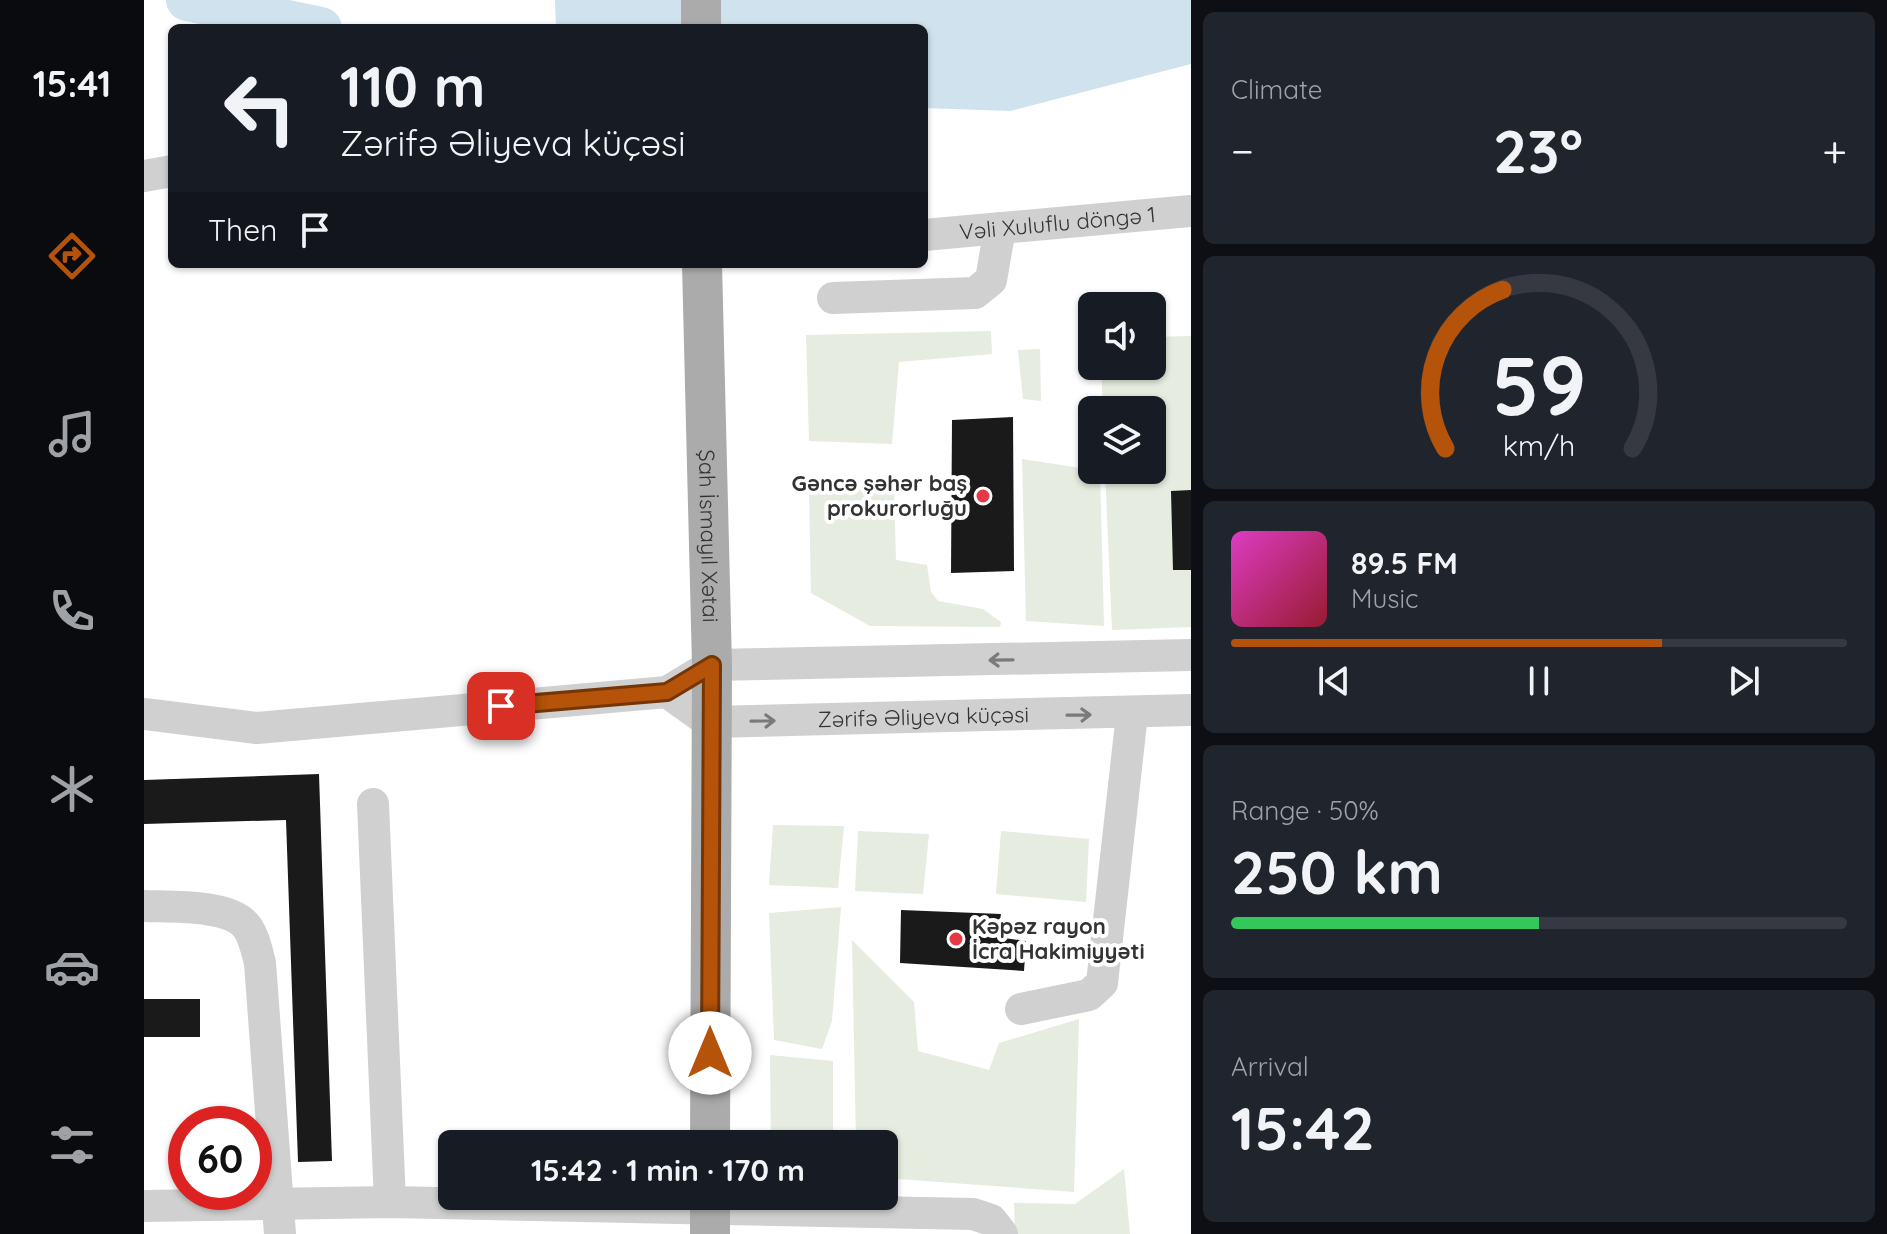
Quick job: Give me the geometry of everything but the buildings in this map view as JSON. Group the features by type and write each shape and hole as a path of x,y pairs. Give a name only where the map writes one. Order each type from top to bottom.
{"main road":[{"path":"701,0 701,24"},
{"name":"Şah İsmayıl Xətai","path":"702,268 712,665 709,722 710,1130"}],"street":[{"path":"144,176 168,172"},
{"name":"Vəli Xuluflu döngə 1","path":"928,235 1191,211"},
{"path":"833,298 975,293 991,280 1000,228"},
{"path":"144,714 257,728 667,692 712,665 1191,655"},
{"path":"667,692 709,722"},
{"name":"Zərifə Əliyeva küçəsi","path":"709,722 1132,714 1191,710"},
{"path":"1021,1009 1089,995 1102,983 1132,714"},
{"path":"373,804 390,1202"},
{"path":"144,906 188,907 234,915 248,927 260,963 279,1220"},
{"path":"144,1206 279,1220 390,1202 710,1213 973,1214 991,1220 1002,1234"}],"shaded area":[{"path":"991,331 992,354 899,362 892,444 809,441 806,335"},
{"path":"1191,336 1191,627 1112,630 1106,484 1166,484 1166,396 1102,396 1102,380 1166,380 1166,337"},
{"path":"1040,349 1041,401 1023,399 1018,350"},
{"path":"1022,459 1078,468 1078,484 1100,484 1104,626 1026,621"},
{"path":"809,489 894,490 896,560 927,565 931,592 938,601 983,609 1001,622 1000,627 870,626 811,593"},
{"path":"773,825 844,826 838,888 769,885"},
{"path":"858,831 929,834 923,894 855,891"},
{"path":"1001,831 1089,839 1086,902 996,894"},
{"path":"841,907 832,1021 822,1049 774,1040 769,913"},
{"path":"852,940 914,1002 918,1051 989,1070 999,1043 1079,1019 1074,1192 898,1179 898,1130 856,1130"},
{"path":"770,1055 833,1061 833,1130 771,1130"},
{"path":"1124,1169 1130,1234 1015,1234 1014,1203 1075,1204"}],"water":[{"path":"555,0 1191,0 1191,64 1010,111 928,108 928,24 556,24"}],"waterway":[{"path":"187,0 302,24"}],"place":[{"name":"Gəncə şəhər baş prokurorluğu","path":"983,496"},
{"name":"Kəpəz rayon İcra Hakimiyyəti","path":"956,939"}],"route":[{"path":"501,706 667,692 712,665 709,722 710,1053"}]}
